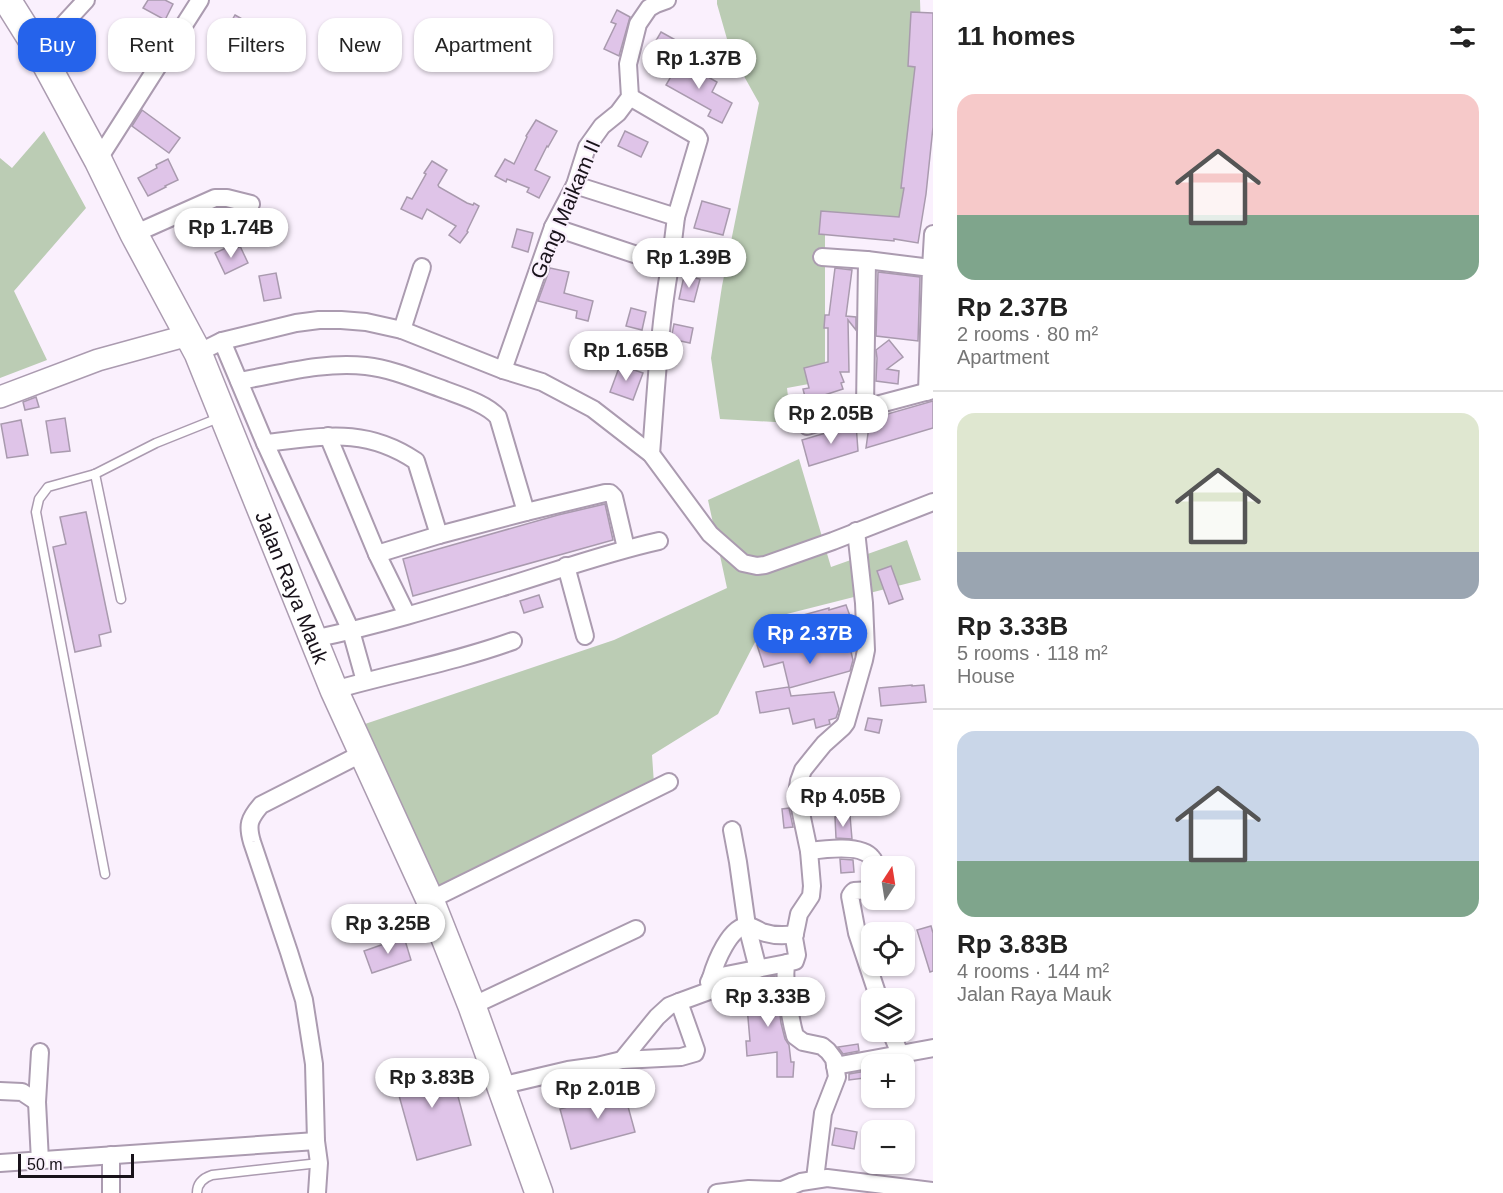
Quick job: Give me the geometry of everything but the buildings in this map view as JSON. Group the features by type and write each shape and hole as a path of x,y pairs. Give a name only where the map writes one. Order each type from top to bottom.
{"main road":[{"name":"Jalan Raya Mauk","path":"7,0 18,18"},
{"name":"Jalan Raya Mauk","path":"50,72 194,344 334,690 430,900 472,1006 539,1193"}],"street":[{"path":"69,18 86,0"},
{"path":"98,160 200,0"},
{"path":"651,454 657,366 676,217 699,139 630,98 628,64 638,24 650,8 667,0"},
{"name":"Gang Maikam II","path":"503,370 553,227 575,185 587,147 602,126 618,113 630,98"},
{"path":"575,185 676,217"},
{"path":"134,234 214,198 227,198 251,204"},
{"path":"553,227 670,266"},
{"path":"807,426 930,391 933,234"},
{"path":"822,257 931,268"},
{"path":"865,408 867,260"},
{"path":"402,330 422,267"},
{"path":"0,397 98,360 222,340 296,322 319,320 366,322 402,330 503,370 542,382 593,410 651,454 710,534 743,563 765,565 833,542 933,502"},
{"path":"222,340 265,443 351,631 365,681"},
{"path":"239,381 315,367 366,366 393,371 464,397 498,417 526,512"},
{"path":"328,436 377,554 407,615"},
{"path":"265,443 348,436 367,439 398,449 416,461 439,535"},
{"path":"377,554 439,535 601,493 610,493 615,501 626,548"},
{"path":"711,978 787,963 795,961 797,957 795,934 799,914 811,896 812,886 809,852 797,794 799,781 803,770 814,755 848,720 865,656 864,603 856,531"},
{"path":"313,639 351,631 501,588 626,548 659,541"},
{"path":"566,566 585,636"},
{"path":"334,690 427,667 513,641"},
{"path":"317,1193 319,1163 316,1141 314,1064 304,1000 252,842 249,824 261,805 363,753"},
{"path":"430,900 669,782"},
{"path":"732,830 747,926 758,969"},
{"path":"809,852 825,849 857,850 870,856"},
{"path":"861,891 854,891 850,896 857,933 875,988"},
{"path":"622,1060 657,1017 669,1006 709,991 711,986 709,982 717,957 740,928 747,926 781,936 795,934"},
{"path":"472,1006 636,930"},
{"path":"787,963 785,967 786,986 795,1036 803,1042 822,1046 831,1055 837,1077 823,1113 815,1179"},
{"path":"501,1086 622,1060 681,1057 695,1053 696,1050 679,1002"},
{"path":"895,1042 900,1054 933,1048"},
{"path":"40,1052 37,1102 40,1161"},
{"path":"835,1066 861,1061"},
{"path":"0,1091 22,1092 37,1102"},
{"path":"0,1163 316,1141"},
{"path":"111,1155 111,1193"},
{"path":"717,1193 749,1189 782,1192 801,1182 815,1179 835,1179 929,1191"}],"lane":[{"path":"105,874 36,512 39,499 48,486 95,474 156,443 223,416"},
{"path":"95,474 121,599"},
{"path":"197,1193 198,1185 206,1177 212,1175 319,1163"}],"green space":[{"path":"717,0 920,0 922,58 909,221 825,223 825,381 787,388 791,423 720,419 711,358 722,286 759,103 731,53"},
{"path":"44,131 86,208 14,291 47,360 0,378 0,158 12,168"},
{"path":"799,459 831,567 907,540 921,580 767,619 718,714 652,755 655,798 444,897 365,724 614,640 727,588 708,500"}]}
